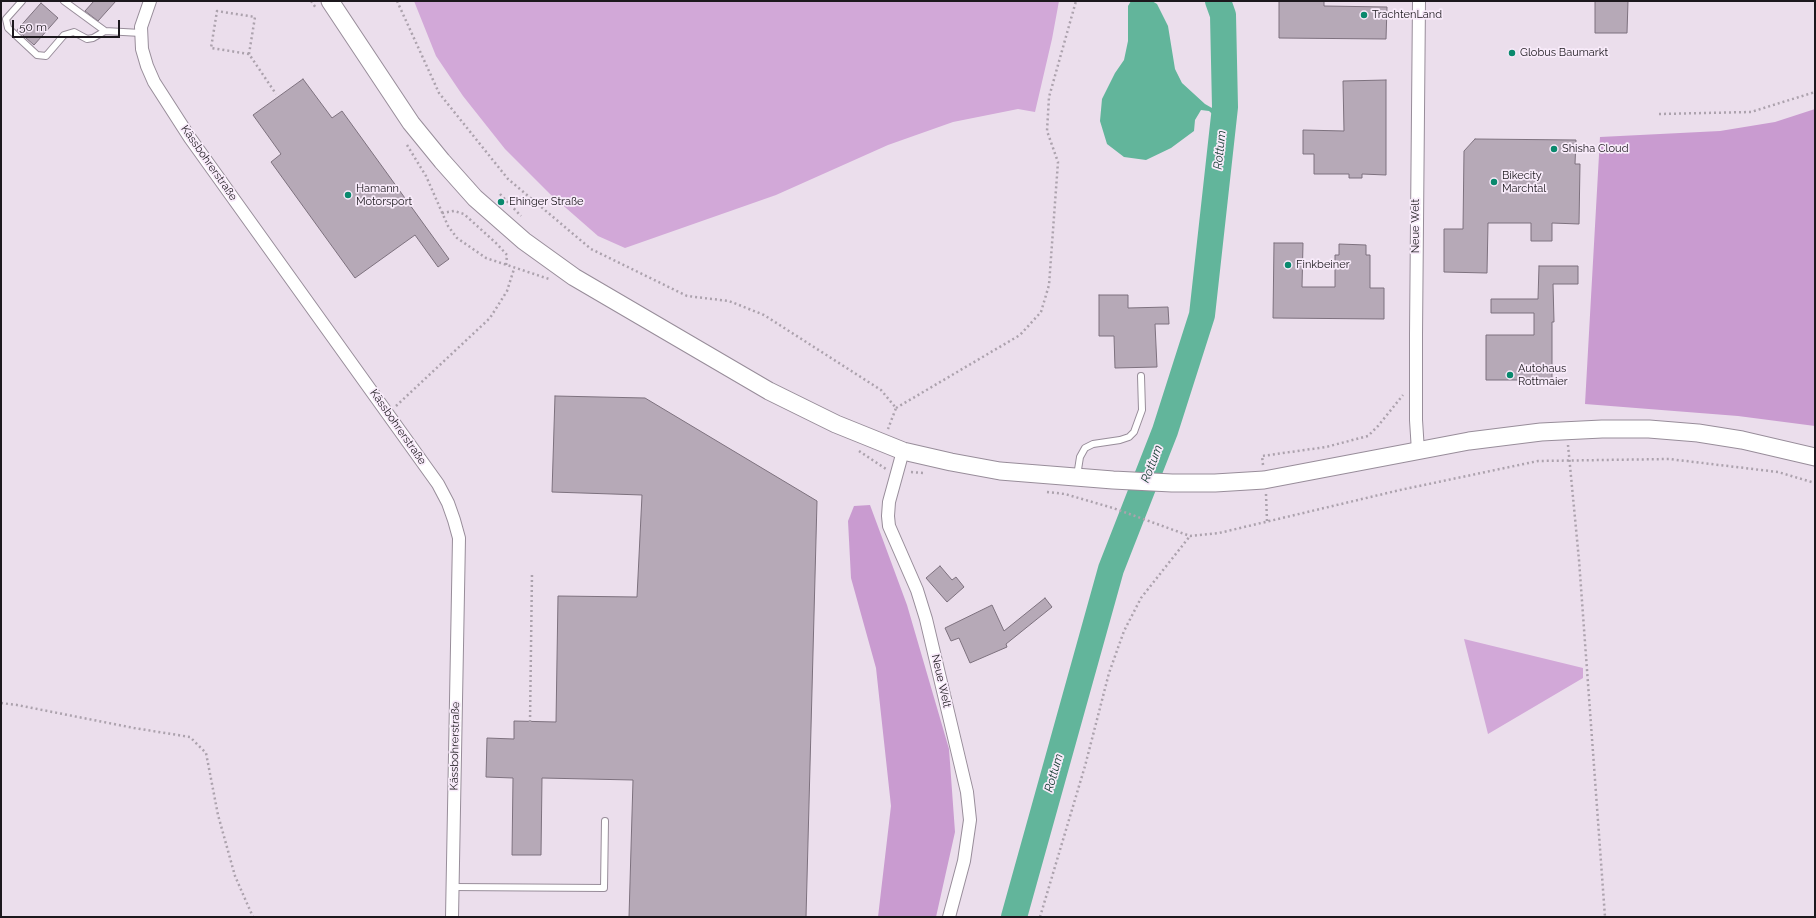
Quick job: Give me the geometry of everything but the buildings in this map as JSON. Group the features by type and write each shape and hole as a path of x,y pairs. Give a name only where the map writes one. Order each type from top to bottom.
{"main road":[{"path":"330,1 411,123 475,198 524,241 574,277 769,391 836,424 903,451 1000,471 1077,478 1172,483 1215,483 1264,480 1469,441 1541,432 1602,429 1650,429 1698,433 1742,440 1815,457"}],"street":[{"name":"Kässbohrerstraße","path":"150,1 141,27 141,33 142,49 154,82 190,138 438,484 448,503 459,538 452,917"},
{"name":"Neue Welt","path":"1418,451 1416,395 1419,1"},
{"name":"Neue Welt","path":"903,451 889,502 889,526 917,590 926,619 967,792 970,820 964,861 949,917"}],"lane":[{"path":"22,1 6,19 8,28 37,55 46,56 64,35 74,32 86,39 93,38 106,31 141,33"},
{"path":"64,1 106,31"},
{"path":"1077,478 1080,457 1085,448 1093,444 1120,440 1129,437 1134,432 1142,410 1141,376"},
{"path":"453,886 604,888 605,821"}],"path":[{"path":"397,1 439,93 508,179 591,249 687,296 729,301 764,315 881,390 896,408"},
{"path":"884,444 896,408 1020,335 1041,312 1049,285 1058,162 1047,131 1049,97 1076,1"},
{"path":"249,54 211,48 217,10 255,17 249,54 276,94"},
{"path":"1659,114 1751,112 1815,92"},
{"path":"442,213 454,211 464,214 507,255 506,266"},
{"path":"388,413 490,318 507,291 514,269"},
{"path":"1267,521 1267,504 1262,456 1326,447 1368,436 1378,426 1402,395 1416,395"},
{"path":"1570,459 1605,917"},
{"path":"1113,508 1190,536 1219,533 1400,490 1538,461 1570,459 1669,459 1778,472 1815,483"},
{"path":"1040,917 1085,766 1109,673 1124,631 1141,598 1190,536"},
{"path":"530,722 532,573"},
{"path":"1,703 190,737 206,753 218,815 235,876 253,917"}],"shaded area":[{"path":"414,1 1059,1 1035,112 1018,109 953,122 888,145 776,195 625,248 598,236 550,194 505,149 463,96 436,56"},
{"path":"1131,1 1152,1 1157,4 1168,26 1175,69 1182,83 1205,104 1224,115 1223,124 1209,111 1201,110 1195,120 1194,131 1171,148 1146,160 1124,157 1107,144 1100,121 1102,99 1115,73 1124,60 1128,41 1128,6"},
{"path":"1815,109 1815,426 1738,416 1585,404 1600,137 1720,131 1775,122"},
{"path":"870,505 907,605 949,749 955,832 936,917 878,917 891,806 876,668 851,578 848,521 854,506"},
{"path":"1464,639 1583,668 1583,678 1488,734"}],"waterway":[{"name":"Rottum","path":"1014,917 1111,569 1165,431 1202,315 1225,107 1223,15 1218,1"}],"place":[{"name":"TrachtenLand","path":"1364,15"},
{"name":"Globus Baumarkt","path":"1512,53"},
{"name":"Shisha Cloud","path":"1554,149"},
{"name":"Bikecity Marchtal","path":"1494,182"},
{"name":"Hamann Motorsport","path":"348,195"},
{"name":"Ehinger Straße","path":"501,202"},
{"name":"Finkbeiner","path":"1288,265"},
{"name":"Autohaus Rottmaier","path":"1510,375"}]}
